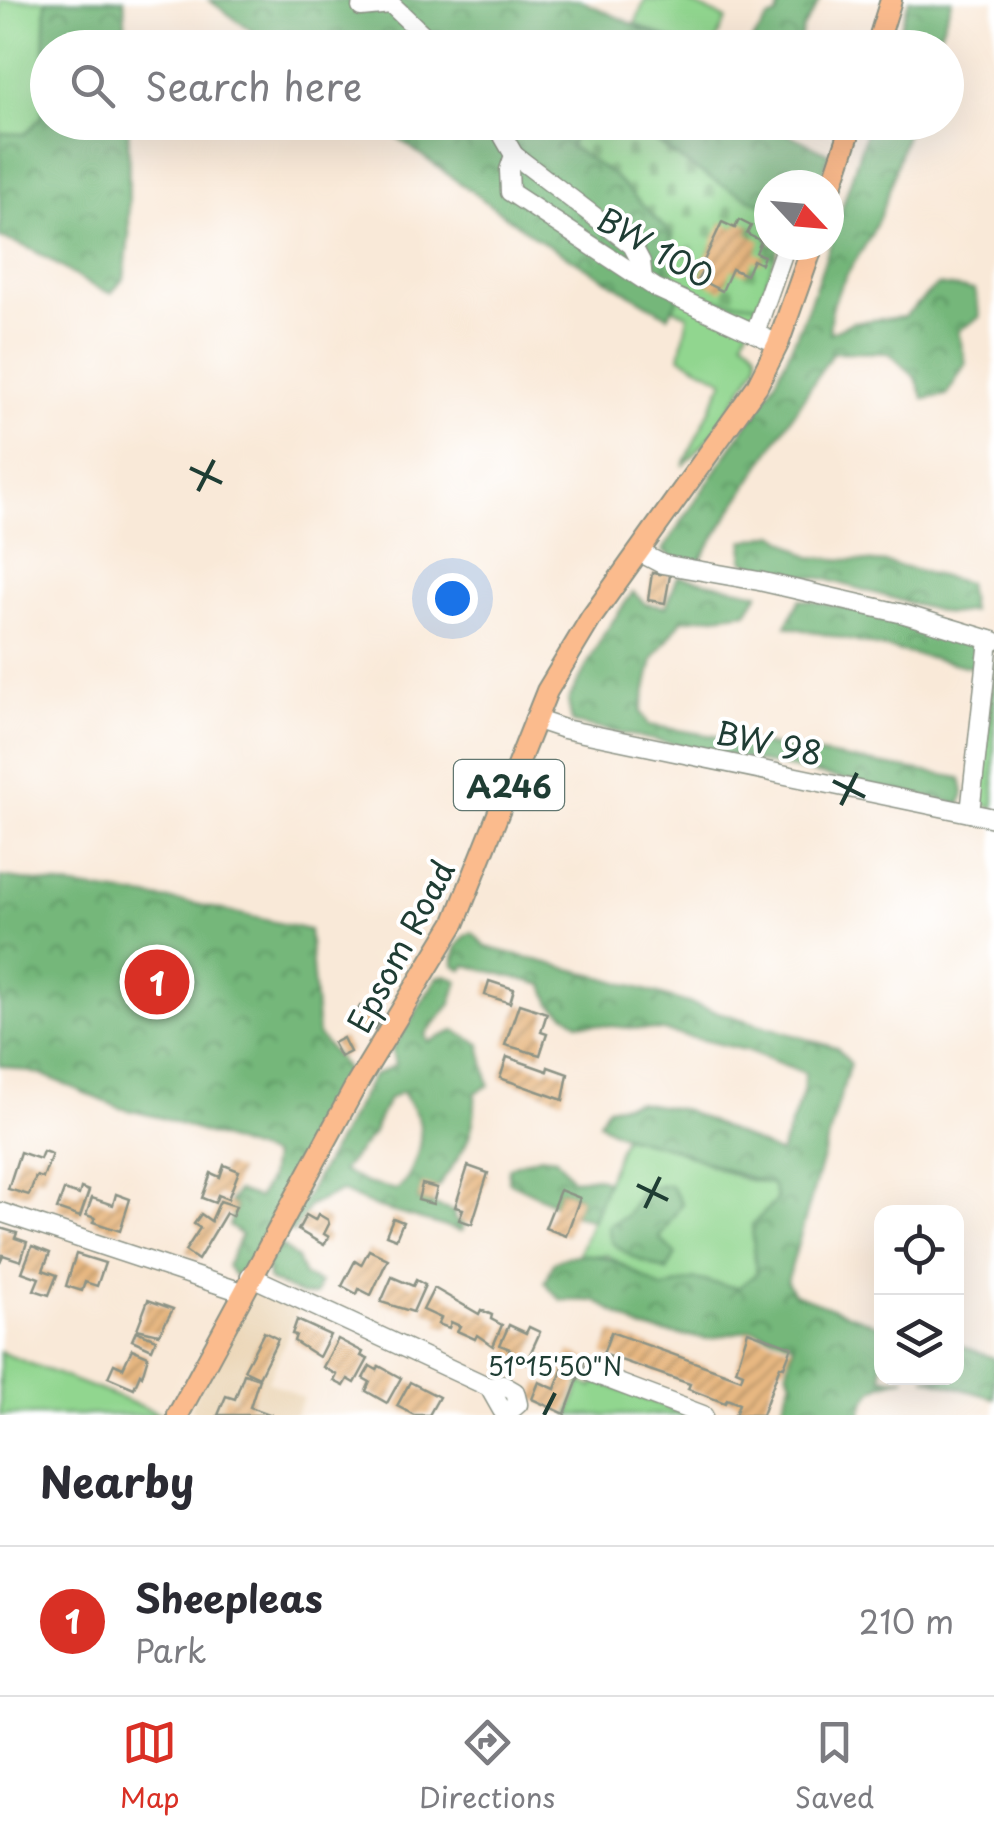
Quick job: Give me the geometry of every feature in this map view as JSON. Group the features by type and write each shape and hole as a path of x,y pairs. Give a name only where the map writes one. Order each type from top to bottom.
{"main road":[{"path":"882,30 891,0"},
{"path":"836,170 846,140"},
{"name":"Epsom Road","path":"178,1415 355,1087 455,922 534,719 566,657 757,386 778,344 808,260"}],"street":[{"path":"361,7 391,4 418,30"},
{"path":"505,140 514,155 632,245 641,262 643,280"},
{"name":"BW 100","path":"514,155 509,170 510,192 643,280 778,344"},
{"path":"755,333 781,260"},
{"path":"639,552 662,564 760,581 904,614 991,640 970,813"},
{"name":"BW 98","path":"534,719 564,729 994,818"},
{"path":"0,1212 246,1284 489,1387"},
{"path":"592,1373 703,1415"}],"shaded area":[{"path":"253,1285 299,1308 268,1381 303,1398 295,1415 193,1412 190,1407"}],"green space":[{"path":"0,0 124,0 125,30 30,30 30,140 128,140 129,235 124,278 111,293 31,249 0,238"},
{"path":"46,0 124,0 125,30 45,30"},
{"path":"209,0 580,0 645,30 250,30"},
{"path":"645,0 683,0 726,19 721,30 649,30 635,24"},
{"path":"781,0 820,0 802,30 760,30 768,19 777,16"},
{"path":"909,0 952,0 941,30 899,30"},
{"path":"30,129 30,140 128,140 129,235 124,278 111,293 31,249 0,238 0,133 25,134"},
{"path":"401,140 554,140 702,298 759,304 743,339 756,349 757,365 715,432 683,466 724,380 680,357 688,315 673,308 668,316 535,237"},
{"path":"401,140 572,140 570,146 614,176 674,236 663,280 682,291 668,316 535,237"},
{"path":"572,140 654,140 688,165 754,200 754,260 774,260 759,304 702,298 663,280 673,236 614,176 570,146"},
{"path":"654,140 800,140 829,154 824,170 754,170 754,200 688,165"},
{"path":"864,140 905,140 878,220 837,293 830,333 853,322 904,317 937,285 975,290 980,317 958,331 966,363 947,395 924,399 916,378 889,353 833,352 698,563 673,558 662,551 772,387 802,323 825,260 844,260 844,201"},
{"path":"775,534 810,557 886,563 967,583 971,611 948,614 825,579 759,568 743,560 744,541"},
{"path":"678,576 759,593 747,612 682,620 653,659 641,712 649,725 961,778 961,804 572,723 568,701 604,634 633,592 645,604 666,607"},
{"path":"800,599 920,624 982,648 975,668 786,626"},
{"path":"994,660 994,808 980,798"},
{"path":"0,877 192,903 309,930 318,1035 345,1067 349,1079 244,1273 235,1276 227,1266 241,1235 229,1226 236,1206 229,1204 237,1191 258,1198 269,1179 272,1156 162,1118 120,1108 43,1075 0,1065"},
{"path":"472,932 486,947 605,978 837,1048 850,1063 787,1282 794,1294 874,1323 874,1385 882,1385 867,1398 861,1415 779,1415 792,1380 787,1370 794,1343 752,1329 708,1339 642,1329 596,1301 561,1300 545,1283 554,1262 583,1254 610,1260 662,1289 695,1279 738,1288 756,1274 752,1225 777,1200 772,1184 626,1136 599,1122 608,1107 636,1102 685,1110 780,1154 803,1093 805,1073 746,1050 663,1031 578,1023 551,1004 544,985 454,965 464,938"},
{"path":"446,975 458,981 451,1004 425,1035 428,1042 455,1031 480,1044 489,1085 475,1093 473,1121 460,1154 437,1188 422,1185 418,1200 454,1212 454,1219 464,1225 461,1231 376,1207 341,1191 309,1206 293,1233 288,1229 373,1076 395,1065 392,1050 437,978","holes":["402,1092 418,1118 420,1129 416,1158 403,1184 397,1190 366,1183 342,1171 372,1134 388,1099"]},
{"path":"624,1136 672,1148 743,1179 773,1184 777,1200 752,1225 757,1273 738,1288 695,1279 662,1289 607,1255 578,1256"},
{"path":"540,1156 556,1158 572,1179 597,1177 607,1182 592,1221 574,1214 580,1197 560,1190 555,1204 508,1181 509,1167"},
{"path":"670,1185 682,1203 659,1238 676,1254 667,1271 632,1257 611,1242 608,1226 626,1216 643,1188"},
{"path":"280,1244 297,1259 304,1276 320,1283 316,1295 302,1295 269,1280 266,1266"},
{"path":"964,1347 994,1358 994,1398 949,1385 964,1385"},
{"path":"0,1352 164,1415 0,1415"},
{"path":"597,1381 689,1415 569,1415 581,1382 592,1387"}],"building":[{"path":"739,220 751,226 747,234 754,238 754,260 762,260 761,264 753,260 746,275 732,269 722,291 698,279 722,222 735,228"},
{"path":"661,568 671,570 665,603 648,600 652,573 660,574"},
{"path":"489,981 514,989 510,1003 485,995"},
{"path":"519,1004 547,1013 541,1032 547,1034 540,1055 505,1045"},
{"path":"360,1006 382,1016 366,1035 349,1025"},
{"path":"343,1038 350,1052 340,1057 333,1043"},
{"path":"507,1057 568,1074 563,1100 500,1078"},
{"path":"43,1151 52,1154 43,1178 36,1176 29,1195 8,1189 20,1152 40,1159"},
{"path":"224,1165 239,1171 228,1199 218,1195 215,1203 202,1198 211,1173 220,1177"},
{"path":"468,1166 488,1173 472,1224 459,1220 463,1209 455,1207"},
{"path":"422,1184 437,1188 433,1204 418,1200"},
{"path":"81,1188 89,1191 80,1217 57,1209 64,1190 79,1195"},
{"path":"560,1190 580,1198 566,1236 545,1228"},
{"path":"116,1194 130,1199 120,1231 93,1222 95,1218 86,1215 92,1198 113,1205"},
{"path":"220,1201 236,1206 232,1216 226,1213 198,1260 185,1251 200,1228 194,1224 201,1214 211,1221"},
{"path":"318,1214 329,1224 324,1234 329,1237 324,1245 298,1230 306,1215 315,1220"},
{"path":"393,1218 403,1222 396,1239 386,1235"},
{"path":"0,1228 17,1233 15,1238 27,1242 21,1261 3,1255 0,1262"},
{"path":"32,1246 50,1253 43,1270 57,1275 49,1295 34,1290 39,1278 22,1272"},
{"path":"369,1250 388,1259 371,1295 359,1289 357,1294 342,1286 355,1261 361,1265"},
{"path":"76,1254 105,1263 97,1286 85,1282 82,1291 66,1286"},
{"path":"392,1277 413,1286 416,1280 425,1285 413,1312 381,1302"},
{"path":"434,1288 479,1314 481,1310 492,1315 491,1319 502,1325 493,1346 477,1335 475,1339 457,1331 460,1326 451,1322 449,1328 438,1324 441,1318 423,1310"},
{"path":"148,1300 173,1309 159,1334 137,1329"},
{"path":"297,1320 330,1335 319,1357 294,1341"},
{"path":"509,1325 526,1333 529,1327 540,1332 526,1363 508,1355 510,1349 500,1345"},
{"path":"136,1331 156,1339 152,1349 132,1340"},
{"path":"748,1331 792,1347 784,1367 780,1366 762,1415 735,1415 739,1404 727,1399 725,1403 688,1389 690,1384 603,1354 611,1332 741,1379 743,1373 736,1370"},
{"path":"264,1332 278,1339 259,1377 244,1370"},
{"path":"338,1339 363,1352 361,1356 368,1359 355,1383 348,1379 344,1386 334,1381 337,1375 323,1367"},
{"path":"132,1349 148,1356 134,1388 108,1377 114,1364 123,1368"},
{"path":"569,1351 586,1358 565,1414 532,1399 539,1382 555,1389"},
{"path":"370,1366 377,1370 379,1366 401,1378 387,1403 366,1391 370,1382 363,1378"},
{"path":"244,1374 259,1379 250,1407 272,1415 218,1415 226,1396 235,1399"},
{"path":"410,1382 439,1397 429,1415 414,1415 397,1406"}],"place":[{"name":"Sheepleas","path":"157,982"}]}
